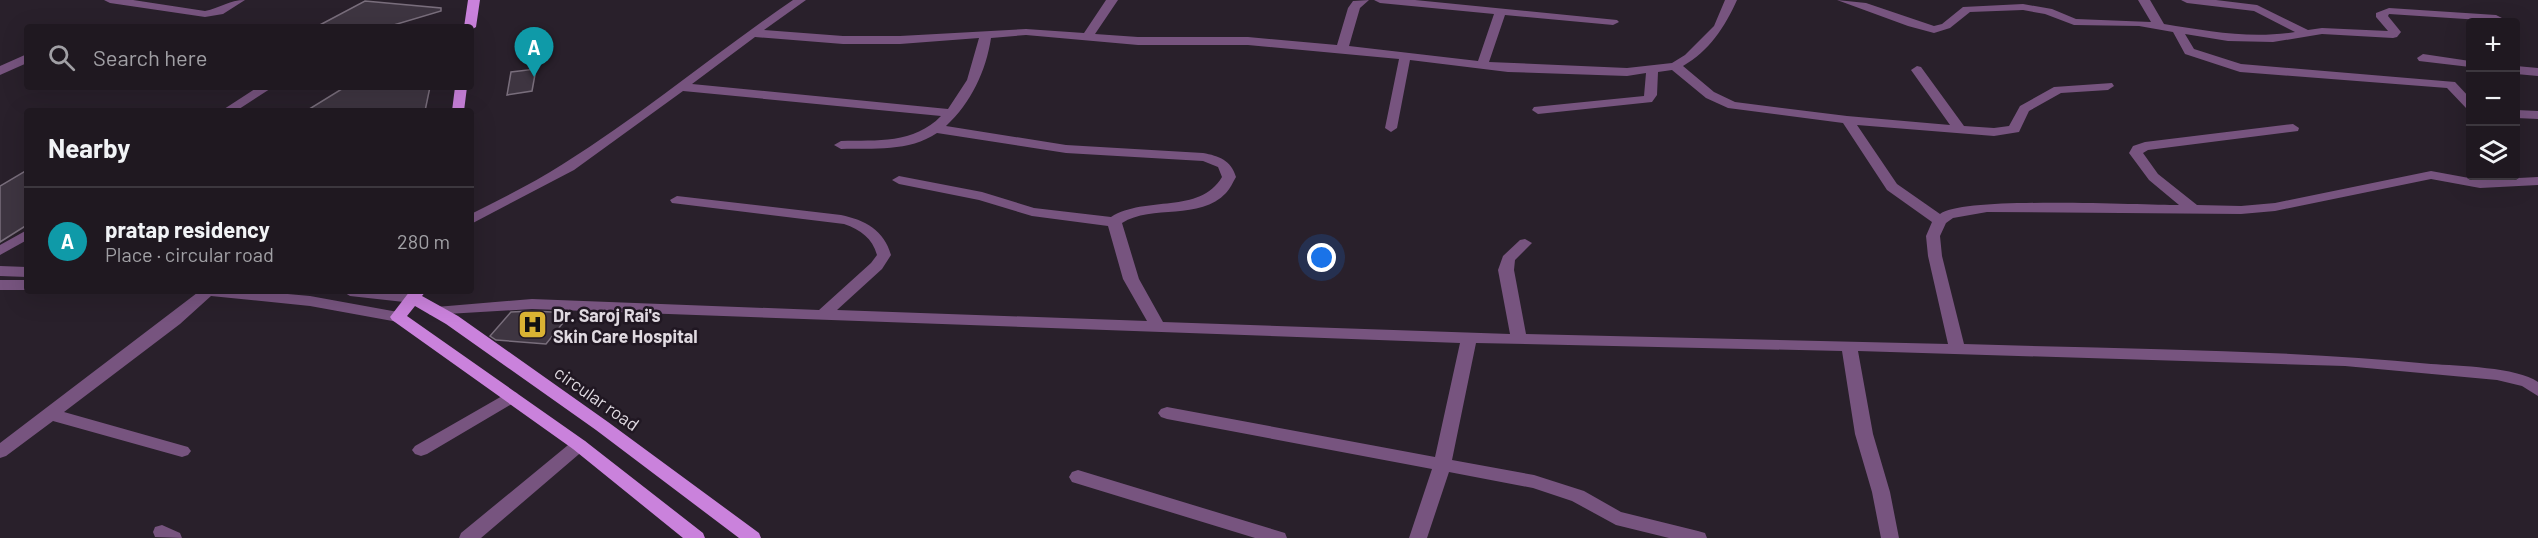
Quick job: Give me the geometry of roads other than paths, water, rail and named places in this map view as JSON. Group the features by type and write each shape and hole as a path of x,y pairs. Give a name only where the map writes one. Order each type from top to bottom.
{"main road":[{"path":"470,24 474,0"},
{"path":"458,108 461,90"},
{"path":"415,295 398,317 579,445 696,538"},
{"name":"circular road","path":"415,295 436,312 452,320 602,426 752,538"}],"street":[{"path":"110,0 210,14 219,12 239,0"},
{"path":"474,218 533,189 582,159 683,87 751,33 800,0"},
{"path":"1087,37 1113,0"},
{"path":"1342,49 1354,8 1363,0"},
{"path":"1380,0 1613,22"},
{"path":"751,33 843,40 930,38 1026,32 1138,41 1248,41 1342,49 1482,66 1561,70 1652,70 1675,66 1689,58 1719,27 1731,0"},
{"path":"1843,0 1862,4 1912,24 1934,30 1946,26 1968,9 2037,8 2074,22 2089,24 2127,22 2159,25 2244,39 2273,39 2336,31 2393,35 2395,32 2382,17 2382,13 2389,11 2496,18"},
{"path":"2144,0 2159,25"},
{"path":"2187,0 2258,8 2307,33"},
{"path":"1482,66 1500,12"},
{"path":"2176,28 2189,51 2240,68 2451,85 2466,101"},
{"path":"841,145 899,143 914,140 933,128 951,113 967,92 980,67 986,33"},
{"path":"1391,128 1406,56"},
{"path":"2423,58 2466,63"},
{"path":"0,71 24,59"},
{"path":"1675,66 1710,95 1732,105 1847,120 1994,132 2014,129 2024,109 2058,90 2108,86"},
{"path":"1538,110 1648,99 1651,95 1652,70"},
{"path":"1917,70 1960,129"},
{"path":"2520,70 2538,72"},
{"path":"683,87 951,113"},
{"path":"231,108 262,90"},
{"path":"2520,114 2538,115"},
{"path":"1847,120 1892,186 1940,221"},
{"path":"933,128 1066,149 1203,157 1216,159 1227,169 1229,177 1226,184 1220,192 1209,199 1133,212 1120,216 1114,222"},
{"path":"2193,209 2150,173 2139,160 2136,153 2138,149 2145,146 2293,128"},
{"path":"1957,349 1935,256 1933,236 1940,221 1949,214 1987,207 2241,210 2274,207 2431,175 2480,184 2538,181"},
{"path":"899,180 982,196 1032,212 1114,222"},
{"path":"677,201 842,219 857,222 866,227 883,249 884,255 877,266 825,313"},
{"path":"1114,222 1131,279 1157,326"},
{"path":"0,251 24,236"},
{"path":"1519,339 1506,270 1508,260 1524,243"},
{"path":"0,271 24,272"},
{"path":"0,285 24,285"},
{"path":"0,452 174,320 204,294"},
{"path":"239,294 310,301 398,317"},
{"path":"399,294 415,295"},
{"path":"436,312 532,304 1469,338 1849,346 2345,361 2497,375 2534,382"},
{"path":"1418,538 1443,463 1469,338"},
{"path":"1849,346 1864,434 1881,492 1890,538"},
{"path":"421,450 511,397"},
{"path":"1167,413 1443,463 1559,489 1578,496 1617,519 1698,538"},
{"path":"50,414 182,451"},
{"path":"468,538 579,445"},
{"path":"1078,477 1278,538"}],"place":[{"name":"pratap residency","path":"534,77"},
{"name":"Dr. Saroj Rai's Skin Care Hospital","path":"532,325"}]}
